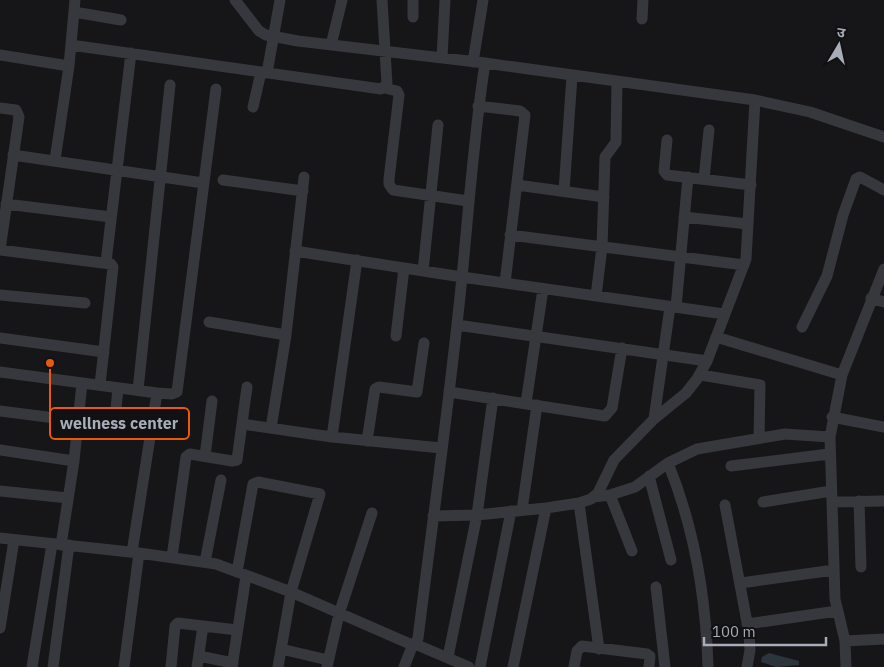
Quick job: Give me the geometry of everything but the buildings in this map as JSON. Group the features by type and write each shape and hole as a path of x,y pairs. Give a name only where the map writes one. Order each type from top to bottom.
{"street":[{"path":"235,0 259,31 274,36 755,100 810,112 884,137"},
{"path":"253,107 274,36 280,0"},
{"path":"331,45 342,0"},
{"path":"382,0 387,84 384,88"},
{"path":"413,0 413,17"},
{"path":"442,58 445,0"},
{"path":"404,667 418,638 449,392 478,106 484,0"},
{"path":"642,19 644,0"},
{"path":"55,160 69,66 75,6 121,20"},
{"path":"71,46 396,91 399,95 389,179 390,187 393,190 468,201"},
{"path":"106,262 131,53"},
{"path":"0,55 69,66"},
{"path":"564,192 572,76"},
{"path":"596,296 602,247 606,154 616,142 617,82"},
{"path":"138,390 170,85"},
{"path":"0,372 175,394 178,390 216,89"},
{"path":"594,497 598,493 614,460 654,419 686,393 701,375 707,361 744,265 751,185 755,100"},
{"path":"478,106 520,111 526,115 505,283"},
{"path":"0,108 13,109 18,113 0,250 106,262 113,267 100,385"},
{"path":"423,271 438,125"},
{"path":"704,179 709,130"},
{"path":"667,140 664,173 751,185"},
{"path":"13,155 160,175 203,183"},
{"path":"271,428 286,335 304,177"},
{"path":"654,419 663,355 681,257 688,177"},
{"path":"802,327 827,276 843,215 856,179 860,178 884,190"},
{"path":"223,180 303,191"},
{"path":"517,185 604,197"},
{"path":"6,204 111,217"},
{"path":"684,217 748,224"},
{"path":"510,235 744,265"},
{"path":"295,251 543,289 724,314"},
{"path":"332,437 357,260"},
{"path":"396,336 404,268"},
{"path":"846,667 845,641 837,611 834,570 829,454 832,416 842,375 884,269"},
{"path":"480,667 516,510 532,404 536,337 543,289"},
{"path":"0,295 85,303"},
{"path":"871,298 884,302"},
{"path":"209,322 286,335"},
{"path":"457,325 707,361"},
{"path":"716,337 842,375"},
{"path":"0,338 104,352"},
{"path":"367,440 375,389 379,387 417,392 424,343"},
{"path":"449,392 598,416 608,415 612,408 622,348"},
{"path":"701,375 760,385 759,438"},
{"path":"53,667 61,545 74,461 82,383"},
{"path":"172,556 186,457 190,454 232,461 237,460 247,387"},
{"path":"114,429 118,388"},
{"path":"124,667 135,552 157,393"},
{"path":"448,657 477,515 492,398"},
{"path":"205,456 212,401"},
{"path":"0,410 78,421"},
{"path":"832,416 884,427"},
{"path":"242,424 332,437 441,448"},
{"path":"433,516 477,515 578,503 635,487 668,463 697,449 784,434 830,437"},
{"path":"0,450 74,461"},
{"path":"731,466 829,454"},
{"path":"668,463 683,500 696,555 707,631 708,667"},
{"path":"649,476 671,560"},
{"path":"205,562 221,480"},
{"path":"203,626 198,662 232,665 237,630 241,574 253,484 258,482 320,494 291,592 278,667"},
{"path":"0,491 68,498"},
{"path":"610,495 632,550"},
{"path":"763,502 832,496 859,501 884,501"},
{"path":"859,501 861,567"},
{"path":"578,503 599,649"},
{"path":"725,505 741,583 747,624 750,650 747,667"},
{"path":"514,667 546,508"},
{"path":"281,649 327,663 339,614 372,513"},
{"path":"0,538 172,556 205,562 291,592 339,614 469,667"},
{"path":"0,628 14,540"},
{"path":"32,667 61,545"},
{"path":"741,583 834,570"},
{"path":"656,587 665,667"},
{"path":"747,624 837,611"},
{"path":"171,667 177,624 237,630"},
{"path":"845,641 884,639"},
{"path":"574,667 579,648 647,654 650,658 650,667"}],"shaded area":[{"path":"769,653 799,661 799,665 776,667 761,662 762,657"}],"place":[{"name":"wellness center","path":"50,363"}]}
